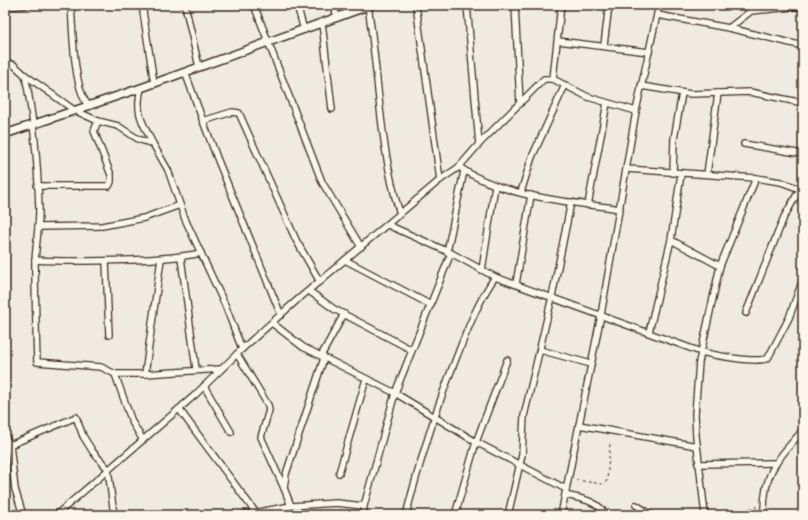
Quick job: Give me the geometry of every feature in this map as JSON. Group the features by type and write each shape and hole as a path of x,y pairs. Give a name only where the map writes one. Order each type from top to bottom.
{"street":[{"path":"5,7 26,5"},
{"path":"71,5 78,77 82,96 88,105"},
{"path":"142,5 154,83"},
{"path":"185,5 198,67"},
{"path":"254,5 322,182 361,247"},
{"path":"297,5 304,30"},
{"path":"334,5 337,18"},
{"path":"416,5 440,180"},
{"path":"467,5 479,144"},
{"path":"515,5 520,104"},
{"path":"553,79 562,5"},
{"path":"604,45 609,5"},
{"path":"561,515 601,315 636,111 659,5"},
{"path":"751,11 752,5"},
{"path":"5,134 141,88 370,6 385,149 392,188 400,214"},
{"path":"729,28 751,11 803,6"},
{"path":"657,15 729,28 803,46"},
{"path":"322,23 332,109"},
{"path":"558,41 604,45 649,52"},
{"path":"5,62 14,65 25,75 74,110 98,121 118,126 138,139 153,144"},
{"path":"185,72 216,158 281,315"},
{"path":"25,75 33,115 32,125 36,152 38,186 38,227 35,260 37,362 101,367 115,374 145,374 221,368"},
{"path":"56,515 179,409 221,368 308,291 440,180 459,167 479,144 544,79 553,79 577,92 607,103 636,111"},
{"path":"521,192 532,157 565,85"},
{"path":"641,86 682,93 750,92 803,103"},
{"path":"141,88 137,103 138,111 153,144 168,170 180,205 225,305 242,349"},
{"path":"673,173 675,134 682,93"},
{"path":"707,174 718,93"},
{"path":"588,205 607,103"},
{"path":"203,121 232,112 240,112 296,240 320,282"},
{"path":"38,186 109,186 111,182 111,175 94,131 98,121"},
{"path":"744,144 803,154"},
{"path":"459,167 464,171 496,186 531,195 620,209"},
{"path":"626,169 756,178 802,187 775,236 746,313"},
{"path":"363,515 364,506 395,393 449,253 464,171"},
{"path":"649,332 671,240 681,174"},
{"path":"705,515 698,464 695,414 701,352 720,266 756,178"},
{"path":"482,270 496,186"},
{"path":"516,284 531,195"},
{"path":"508,515 520,465 524,416 552,297 571,202"},
{"path":"38,227 102,226 144,218 180,205"},
{"path":"388,225 495,276 701,352 724,357 758,360 768,358 789,318 803,279"},
{"path":"671,240 720,266"},
{"path":"35,260 106,261 161,259 181,258 201,253"},
{"path":"181,258 196,369"},
{"path":"145,374 161,259"},
{"path":"345,260 430,305"},
{"path":"106,261 109,336"},
{"path":"406,515 434,417 474,312 495,276"},
{"path":"308,291 344,314 412,350"},
{"path":"284,488 286,474 323,357 344,314"},
{"path":"272,323 295,341 323,357 395,393 476,442 520,465 566,492 589,501 601,508 605,515"},
{"path":"540,350 590,364"},
{"path":"237,354 268,405 269,410 261,437 291,506"},
{"path":"455,515 476,442 508,360"},
{"path":"115,374 132,422 143,440"},
{"path":"339,473 366,379"},
{"path":"204,386 231,432"},
{"path":"179,409 256,513"},
{"path":"10,445 76,416 83,436 93,452 108,469 114,515"},
{"path":"579,425 697,446"},
{"path":"764,515 767,483 775,463 803,430"},
{"path":"5,436 10,445 15,489 23,515"},
{"path":"698,464 775,463"},
{"path":"242,515 291,506 336,503 364,506"},
{"path":"636,506 652,515"}],"path":[{"path":"569,479 605,483 608,479 610,444"},
{"path":"720,515 748,510 764,505"}]}
